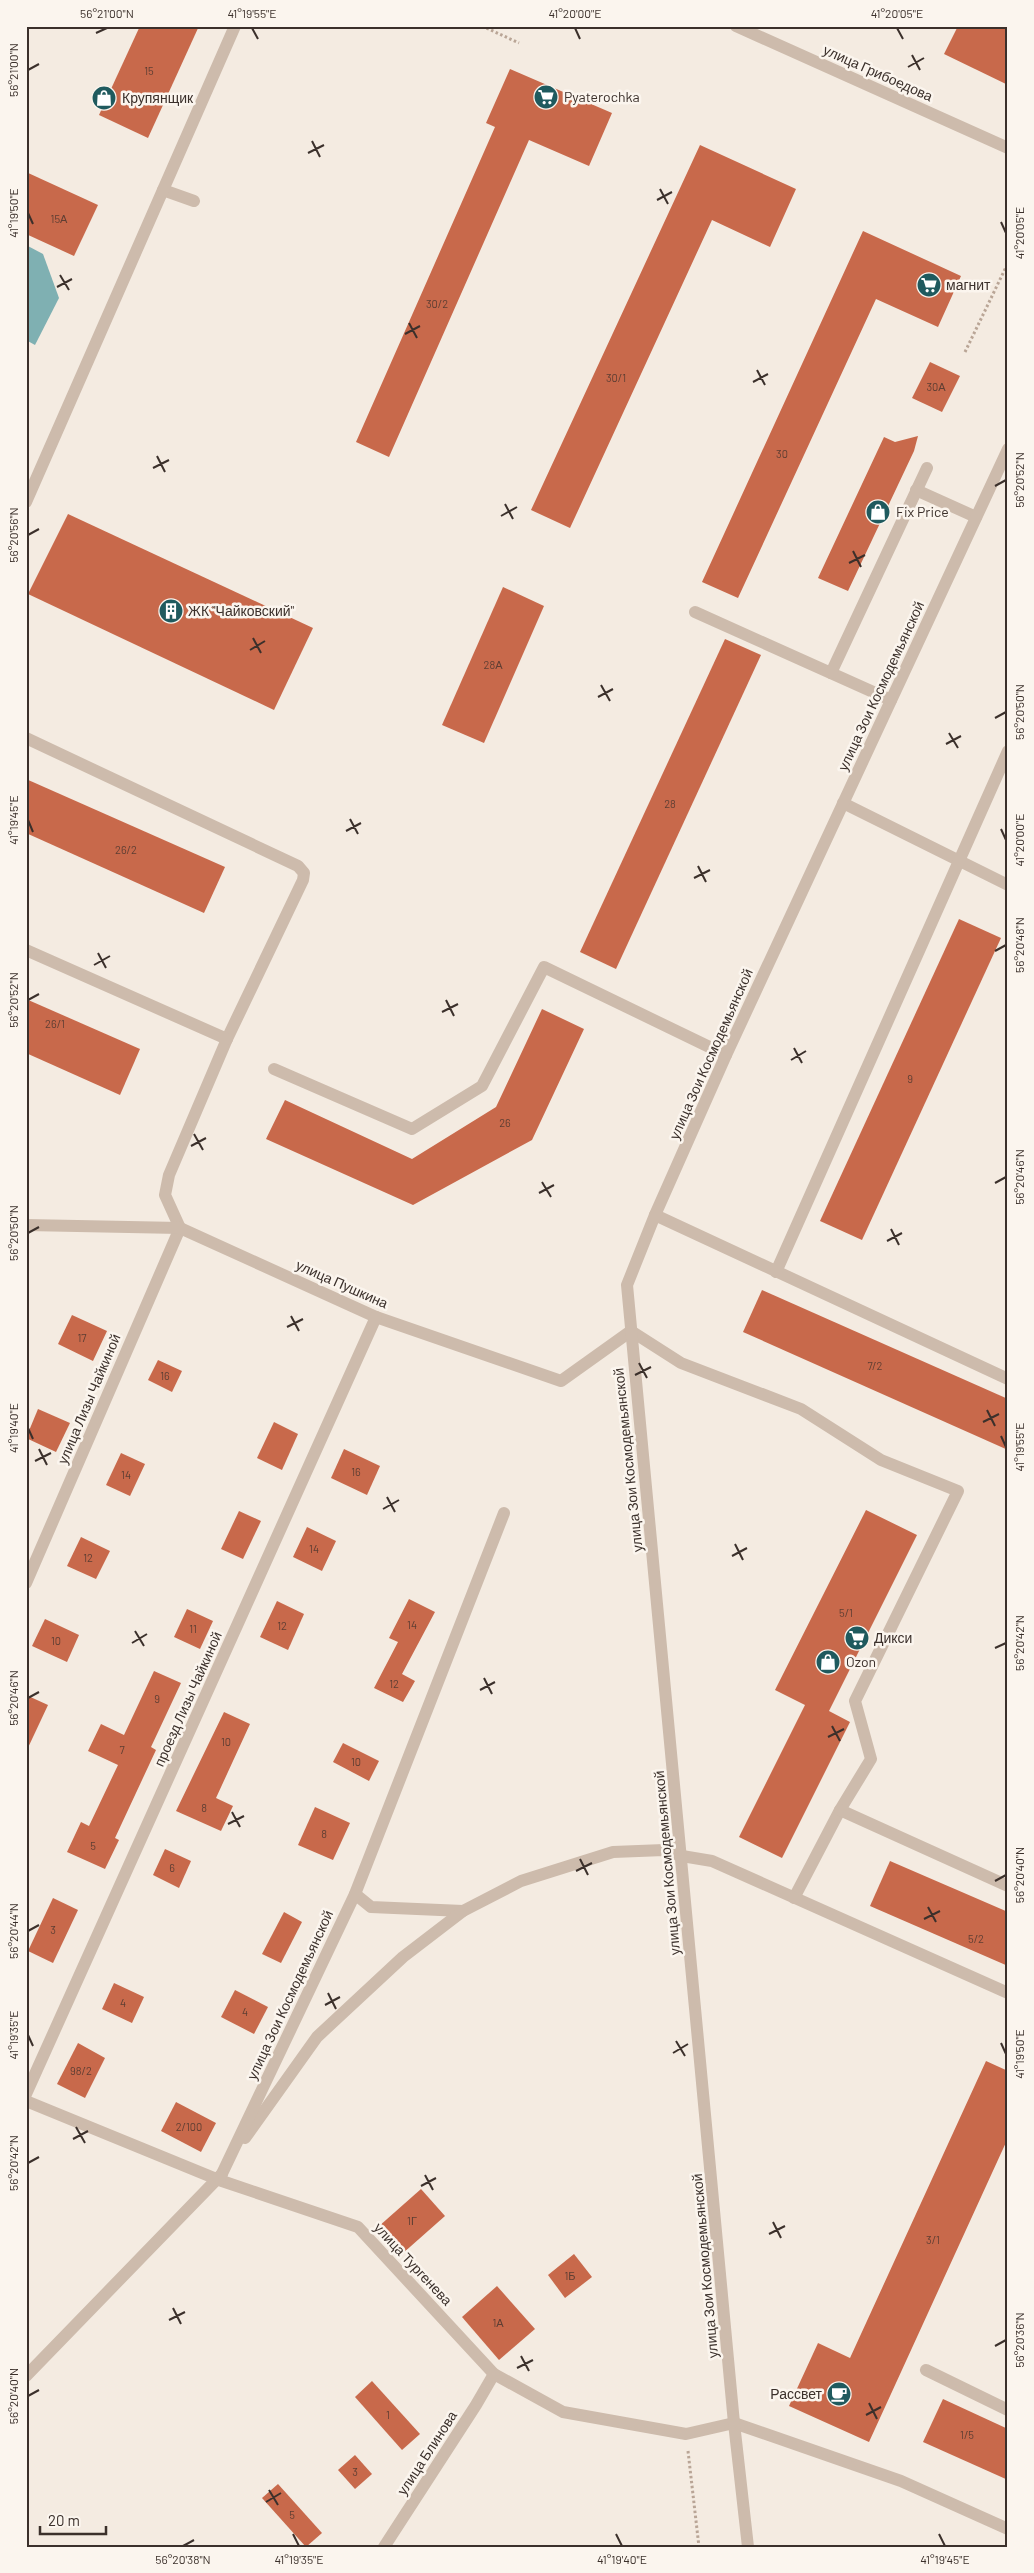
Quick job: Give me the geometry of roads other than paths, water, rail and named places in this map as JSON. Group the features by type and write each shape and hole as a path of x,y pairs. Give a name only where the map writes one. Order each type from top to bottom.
{"street":[{"path":"26,502 235,26"},
{"name":"улица Грибоедова","path":"736,26 1008,148"},
{"path":"164,190 194,202"},
{"name":"улица Зои Космодемьянской","path":"748,2547 734,2423 627,1285 655,1215 726,1055 1008,449"},
{"path":"831,673 927,468"},
{"path":"916,490 976,516"},
{"path":"696,612 891,700"},
{"path":"26,738 298,866 304,873 303,880 228,1040 169,1175 165,1195 180,1228"},
{"path":"776,1272 1008,751"},
{"path":"843,803 1008,886"},
{"path":"26,950 228,1040"},
{"path":"274,1069 412,1129 482,1086 544,967 726,1055"},
{"path":"655,1215 1008,1379"},
{"name":"улица Пушкина","path":"26,1225 180,1228 376,1317 561,1381 631,1331"},
{"name":"улица Лизы Чайкиной","path":"26,1583 180,1228"},
{"name":"проезд Лизы Чайкиной","path":"26,2094 376,1317"},
{"path":"631,1331 681,1363 801,1409 881,1460 958,1491 855,1701 871,1759 840,1810 794,1898"},
{"name":"улица Зои Космодемьянской","path":"218,2180 355,1894 504,1513"},
{"path":"840,1810 1008,1886"},
{"path":"26,2376 218,2180 317,2038 403,1957 463,1911 521,1881 613,1852 664,1850 682,1856 712,1861 1008,1992"},
{"path":"355,1894 371,1907 463,1911"},
{"name":"улица Тургенева","path":"26,2101 218,2180 358,2227 494,2374 563,2412 686,2434 734,2423"},
{"path":"926,2370 1008,2410"},
{"name":"улица Блинова","path":"384,2547 494,2374"},
{"path":"734,2423 901,2481 1008,2529"}],"water":[{"path":"26,245 43,254 59,298 35,345 26,340"}],"place":[{"name":"Pyaterochka","path":"546,97"},
{"name":"Крупянщик","path":"104,98"},
{"name":"магнит","path":"929,285"},
{"name":"Fix Price","path":"878,512"},
{"name":"ЖК \"Чайковский\"","path":"171,611"},
{"name":"Дикси","path":"857,1638"},
{"name":"Ozon","path":"828,1662"},
{"name":"Рассвет","path":"839,2394"}]}
